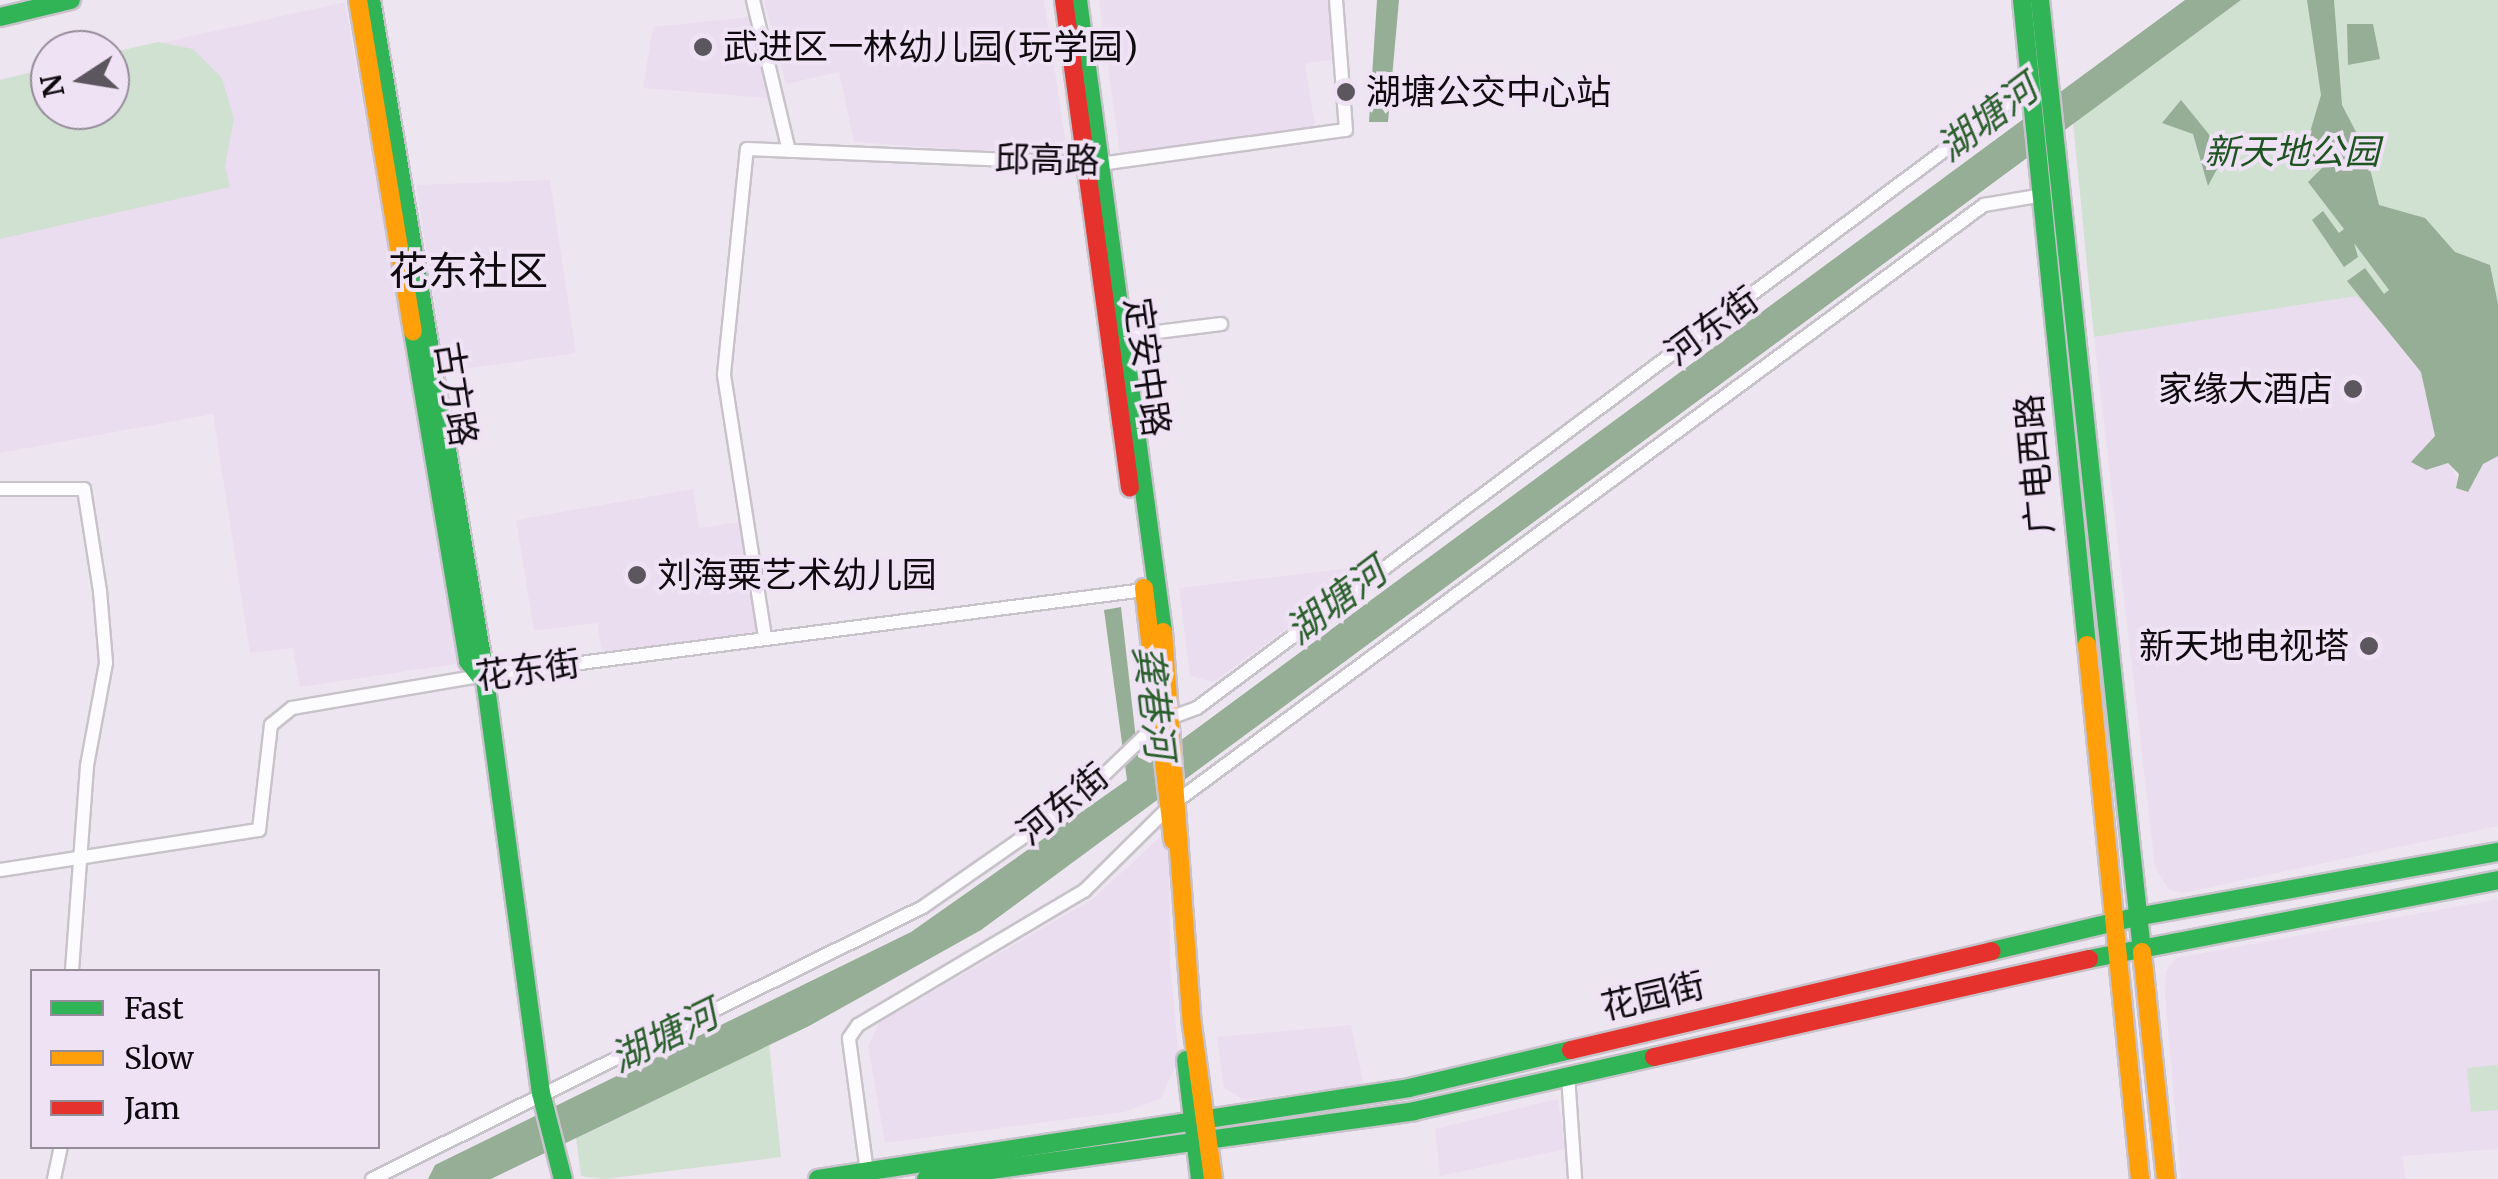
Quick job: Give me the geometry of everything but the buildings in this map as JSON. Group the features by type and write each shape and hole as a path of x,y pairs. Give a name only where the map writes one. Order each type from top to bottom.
{"main road":[{"path":"0,17 71,0"},
{"name":"古方路","path":"358,0 468,661 480,676"},
{"name":"古方路","path":"371,0 544,1099 563,1179"},
{"name":"定安中路","path":"1064,0 1093,164"},
{"name":"定安中路","path":"1078,0 1093,164 1176,796"},
{"name":"广电西路","path":"2022,0 2038,93 2055,142 2141,947"},
{"name":"广电西路","path":"2040,0 2038,153 2114,953"},
{"path":"1176,796 1201,1134 1200,1179"},
{"name":"花园街","path":"926,1179 1201,1134 2136,917 2498,852"},
{"name":"花园街","path":"818,1179 1414,1111 2141,947 2498,880"},
{"path":"2141,947 2166,1179"},
{"path":"2114,953 2140,1179"},
{"path":"1201,1134 1213,1179"}],"street":[{"path":"753,0 788,151"},
{"name":"邱高路","path":"766,637 724,374 747,149 1093,164 1346,130 1336,0"},
{"name":"河东街","path":"372,1179 544,1099 923,908 1082,796 1118,760 1213,696 2038,93"},
{"path":"867,1172 849,1038 858,1025 1084,891 1176,796 1984,205 2042,195"},
{"path":"1116,337 1221,324"},
{"path":"0,489 84,489 106,663 79,859 72,969"},
{"name":"花东街","path":"0,870 259,830 271,726 292,708 480,676 1150,590"},
{"path":"1568,1076 1575,1179"},
{"path":"54,1179 60,1149"}],"shaded area":[{"path":"764,0 1044,0 1068,157 854,142 839,72 786,84"},
{"path":"1099,0 1328,0 1332,60 1305,63 1315,127 1120,154"},
{"path":"1377,0 1399,0 1388,122 1369,122"},
{"path":"2185,0 2241,0 981,930 809,1026 491,1179 428,1179 435,1165 911,932 1127,780 1104,610 1121,607 1138,757 1150,763"},
{"path":"2307,0 2334,0 2342,105 2365,149 2379,205 2425,218 2455,252 2490,265 2498,304 2498,456 2483,464 2468,492 2456,488 2459,474 2448,463 2426,470 2411,462 2435,436 2421,372 2347,281 2365,268 2384,294 2389,290 2354,243 2358,257 2344,267 2312,220 2323,211 2339,233 2344,229 2308,182 2326,164 2319,155 2312,161 2305,149 2321,95"},
{"path":"345,2 462,663 300,687 293,648 250,653 213,414 0,453 0,79 30,72 30,130 130,130 130,50"},
{"name":"武进区一林幼儿园(玩学园)","path":"749,17 768,98 643,88 653,27"},
{"path":"2347,24 2373,24 2380,59 2348,65"},
{"path":"2181,100 2225,154 2208,186 2193,134 2162,123"},
{"path":"550,180 576,353 445,372 416,185"},
{"path":"2358,296 2421,372 2435,436 2426,470 2447,463 2468,492 2483,464 2498,456 2498,826 2182,893 2168,889 2155,867 2094,337"},
{"name":"刘海粟艺术幼儿园","path":"693,489 699,528 740,522 757,632 602,652 597,623 534,631 516,520"},
{"path":"1376,565 1213,682 1190,676 1179,588"},
{"path":"1163,834 1169,837 1170,963 1179,1058 1161,1098 1124,1112 885,1143 868,1046 879,1023 1093,899"},
{"path":"2498,899 2498,1149 2403,1156 2405,1179 2181,1179 2165,996 2166,971 2176,958"},
{"path":"1351,1025 1364,1085 1244,1100 1224,1088 1217,1037"},
{"path":"1558,1099 1565,1149 1440,1176 1435,1129"}],"green space":[{"name":"新天地公园","path":"2241,0 2498,0 2498,422 2424,385 2416,361 2357,296 2094,337 2073,122"},
{"path":"158,42 193,49 222,78 234,119 225,166 230,187 0,239 0,80 30,73 30,130 130,130 130,48"},
{"path":"769,1044 781,1157 605,1179 581,1176 576,1137"},
{"path":"2498,1065 2498,1110 2471,1112 2467,1068"}],"traffic: fast":[{"path":"0,17 71,0"},
{"path":"371,0 482,657 541,1093 563,1179"},
{"path":"1078,0 1163,632"},
{"path":"2022,0 2087,645"},
{"path":"2040,0 2142,952"},
{"path":"413,331 468,661 480,676"},
{"path":"1992,951 2136,917 2498,852"},
{"path":"2089,959 2498,880"},
{"path":"818,1179 1409,1088 1571,1050"},
{"path":"926,1179 1414,1111 1654,1057"},
{"path":"1186,1060 1200,1179"}],"traffic: slow":[{"path":"358,0 413,331"},
{"path":"1144,588 1173,840"},
{"path":"1163,632 1192,1025 1213,1179"},
{"path":"2087,645 2140,1179"},
{"path":"2142,952 2166,1179"}],"traffic: jam":[{"path":"1064,0 1130,488"},
{"path":"1571,1050 1992,951"},
{"path":"1654,1057 2089,959"}],"place":[{"name":"武进区一林幼儿园(玩学园)","path":"703,47"},
{"name":"湖塘公交中心站","path":"1346,92"},
{"name":"家缘大酒店","path":"2353,389"},
{"name":"刘海粟艺术幼儿园","path":"637,575"},
{"name":"新天地电视塔","path":"2369,646"}],"district":[{"name":"花东社区","path":"468,271"}],"water label":[{"name":"湖塘河","path":"1987,118"},
{"name":"湖塘河","path":"1336,601"},
{"name":"龚巷河","path":"1154,702"},
{"name":"湖塘河","path":"664,1036"}]}
